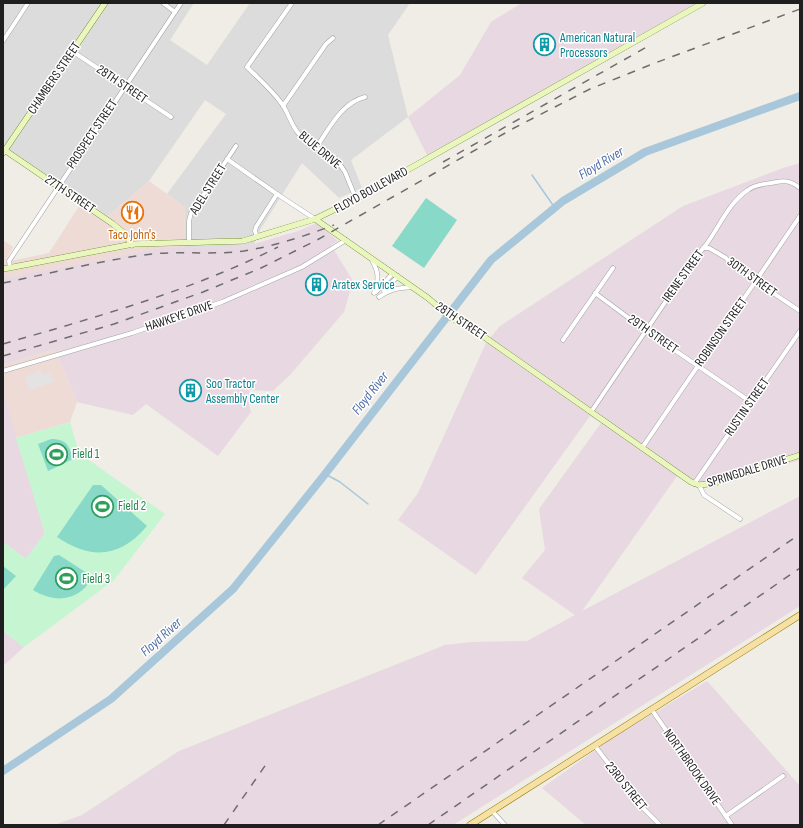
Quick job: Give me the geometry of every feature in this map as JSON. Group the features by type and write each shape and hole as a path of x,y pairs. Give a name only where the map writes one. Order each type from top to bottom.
{"main road":[{"name":"CHAMBERS STREET","path":"4,151 105,3"},
{"name":"FLOYD BOULEVARD","path":"3,268 132,245 242,241 315,219 356,199 703,3"},
{"name":"27TH STREET","path":"4,151 113,224 124,233 132,245"},
{"name":"28TH STREET","path":"315,219 413,287 450,317 480,334 642,448 697,484"},
{"name":"SPRINGDALE DRIVE","path":"697,484 714,483 800,455"},
{"path":"470,825 800,615"}],"street":[{"path":"3,41 28,3"},
{"path":"163,3 175,12"},
{"name":"PROSPECT STREET","path":"10,267 9,261 181,3"},
{"name":"BLUE DRIVE","path":"292,3 247,67 277,97 295,129 316,148 337,162 345,172 356,199"},
{"path":"283,106 326,44 333,38"},
{"name":"28TH STREET","path":"72,51 171,117"},
{"path":"316,148 342,110 357,99 365,97"},
{"name":"ADEL STREET","path":"189,243 188,221 191,214 236,146"},
{"name":"28TH STREET","path":"227,159 315,219"},
{"name":"IRENE STREET","path":"591,412 694,258 703,248 726,214 742,195 748,190 762,184 787,180 800,188"},
{"path":"257,237 256,227 277,194"},
{"name":"ROBINSON STREET","path":"642,448 800,216"},
{"name":"HAWKEYE DRIVE","path":"3,371 132,333 222,302 302,267 346,240"},
{"name":"30TH STREET","path":"703,248 708,248 726,258 742,274 800,311"},
{"path":"371,258 377,269 378,276 378,283 374,294 395,274"},
{"path":"564,340 613,268"},
{"path":"395,274 379,298 388,291 396,288 413,287"},
{"name":"29TH STREET","path":"595,293 751,402"},
{"name":"RUSTIN STREET","path":"697,484 800,331"},
{"path":"697,484 704,495 740,519"},
{"name":"NORTHBROOK DRIVE","path":"652,710 732,825"},
{"name":"23RD STREET","path":"595,746 641,806 659,824"},
{"path":"726,816 783,776"},
{"path":"492,811 505,825"}],"shaded area":[{"path":"3,3 194,3 170,40 207,65 250,3 410,3 388,35 408,117 351,160 362,188 339,198 302,163 260,230 254,244 230,247 184,248 185,207 167,194 226,114 205,100 149,181 108,216 3,146"},
{"path":"522,3 697,3 700,8 430,161 408,117 460,75 491,22"},
{"path":"800,163 800,460 710,488 697,488 677,476 582,611 800,496 800,606 453,825 54,825 82,815 179,751 445,645 472,642 527,641 575,615 522,578 545,550 539,509 601,423 590,416 476,575 398,520 418,493 486,343 500,326 683,206"},
{"path":"149,181 185,207 184,248 160,248 3,278 3,240 13,247 5,262 49,253 83,200 108,216"},
{"path":"426,198 457,220 424,268 392,246"},
{"path":"317,223 338,241 331,245 353,281 344,312 290,375 273,391 249,390 249,405 251,412 218,456 146,404 133,415 77,402 55,349 3,365 3,278 160,248 230,247 254,244 298,231"},
{"path":"55,349 77,402 70,422 16,438 3,392 3,365"},
{"path":"41,371 43,375 50,373 53,382 29,390 25,377"},
{"path":"3,392 45,533 26,559 3,542"},
{"name":"Field 1","path":"51,439 60,440 66,444 73,459 48,471 38,444"},
{"name":"Field 2","path":"93,485 101,485 147,526 137,537 116,550 93,552 70,544 57,537"},
{"name":"Field 3","path":"59,555 93,577 81,591 66,598 50,597 33,590 54,556"},
{"path":"3,566 16,576 3,590"},
{"path":"3,631 24,647 3,666"},
{"path":"707,681 800,786 800,825 586,825 542,788 611,739"}],"green space":[{"path":"70,422 79,453 165,514 114,580 24,647 3,631 3,542 26,559 45,533 16,438"}],"waterway":[{"name":"Floyd River","path":"3,771 111,699 233,589 322,478 491,260 563,201 645,152 800,96"},
{"path":"532,175 555,208"},
{"path":"325,474 340,482 368,504"}],"railway":[{"path":"3,356 114,324 203,292 261,268 317,240 514,128 590,89 800,9"},
{"path":"443,162 652,44"},
{"path":"3,283 96,263 152,254 221,253 244,251 290,240 334,225"},
{"path":"3,344 143,302 211,277 278,247"},
{"path":"378,825 800,534"},
{"path":"428,825 800,568"},
{"path":"224,825 269,760"}],"place":[{"name":"American Natural Processors","path":"544,45"},
{"name":"Taco John's","path":"132,213"},
{"name":"Aratex Service","path":"317,285"},
{"name":"Soo Tractor Assembly Center","path":"191,391"},
{"name":"Field 1","path":"57,454"},
{"name":"Field 2","path":"102,506"},
{"name":"Field 3","path":"66,579"}]}
